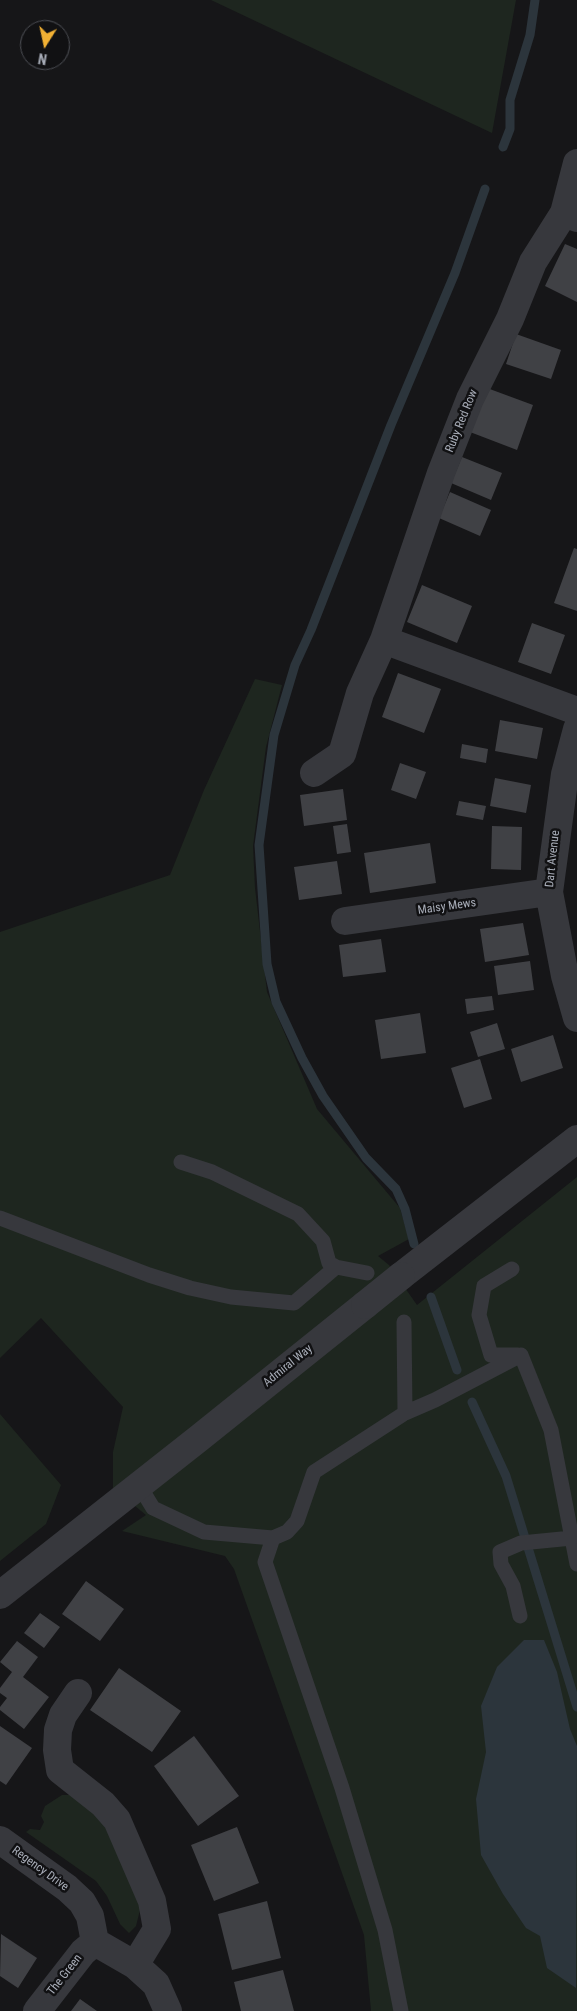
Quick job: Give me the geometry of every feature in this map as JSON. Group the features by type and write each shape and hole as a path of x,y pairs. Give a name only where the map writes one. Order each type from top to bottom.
{"street":[{"name":"Ruby Red Row","path":"314,773 342,754 360,692 384,640 441,473 470,399 510,319 533,262 570,215 577,162"},
{"path":"384,640 577,711"},
{"name":"Dart Avenue","path":"577,729 565,774 549,892 565,976 577,1018"},
{"name":"Maisy Mews","path":"345,921 549,892"},
{"name":"Admiral Way","path":"0,1595 401,1276 577,1139"},
{"path":"78,1693 63,1715 58,1730 57,1750 60,1770 103,1804 117,1820 152,1901 157,1928 135,1965"},
{"name":"Regency Drive","path":"0,1840 68,1888 82,1902 90,1916 95,1942"},
{"path":"95,1942 135,1965 156,1984 168,2011"},
{"name":"The Green","path":"37,2011 83,1952 95,1942"}],"lane":[{"path":"182,1162 212,1172 298,1214 323,1241 329,1263 336,1268 367,1273"},
{"path":"0,1218 149,1274 190,1288 231,1297 294,1303 336,1268"},
{"path":"512,1268 484,1286 478,1315 491,1355 521,1355"},
{"path":"404,1322 405,1413"},
{"path":"138,1485 153,1508 204,1532 273,1538 288,1532 297,1521 314,1472 405,1413 435,1400 521,1355"},
{"path":"521,1355 551,1430 577,1564"},
{"path":"273,1538 265,1562 342,1788 380,1911 401,2011"},
{"path":"520,1616 513,1586 501,1564 500,1552 522,1543 572,1538"}],"shaded area":[{"path":"211,0 516,0 492,133"},
{"path":"255,679 282,685 266,747 253,846 255,888 267,992 317,1109 400,1208 409,1239 378,1256 389,1265 417,1305 577,1177 577,2011 371,2011 364,1935 234,1569 225,1556 122,1531 146,1515 113,1488 113,1452 123,1407 41,1318 0,1358 0,932 170,875 204,790"},
{"path":"0,1414 61,1485 46,1524 0,1561"},
{"path":"524,1640 544,1640 557,1672 570,1729 577,1746 576,1988 547,1968 540,1936 526,1928 503,1894 481,1855 476,1799 486,1752 481,1706 497,1667"},
{"path":"62,1795 72,1795 101,1817 141,1906 136,1926 129,1933 120,1924 107,1896 96,1881 26,1832 30,1829 40,1830 44,1822 41,1816 45,1806"}],"building":[{"path":"565,244 577,249 577,302 545,286"},
{"path":"516,334 561,350 551,379 506,364"},
{"path":"487,388 533,405 517,450 470,432"},
{"path":"462,457 502,473 491,500 451,483"},
{"path":"450,492 491,510 480,536 439,518"},
{"path":"574,548 577,549 577,611 554,603"},
{"path":"422,585 472,606 457,643 407,622"},
{"path":"532,623 565,635 551,674 518,662"},
{"path":"398,673 441,689 424,733 382,717"},
{"path":"500,720 543,728 537,759 495,751"},
{"path":"462,744 488,749 486,763 460,758"},
{"path":"400,763 426,772 416,799 391,790"},
{"path":"495,778 531,785 526,813 490,806"},
{"path":"343,789 347,820 304,826 300,795"},
{"path":"459,801 486,806 483,820 456,815"},
{"path":"347,824 351,852 337,854 333,826"},
{"path":"492,826 522,827 521,870 491,869"},
{"path":"430,843 436,883 370,893 364,853"},
{"path":"337,861 342,894 299,900 294,867"},
{"path":"523,923 529,955 485,962 480,929"},
{"path":"381,939 386,972 343,977 339,945"},
{"path":"530,961 534,990 498,995 494,966"},
{"path":"492,996 494,1010 467,1014 465,999"},
{"path":"420,1013 426,1053 381,1059 375,1020"},
{"path":"497,1023 505,1049 478,1057 470,1032"},
{"path":"553,1035 563,1068 521,1082 511,1049"},
{"path":"480,1059 492,1099 464,1108 451,1068"},
{"path":"86,1581 124,1609 100,1641 62,1614"},
{"path":"40,1613 60,1627 44,1648 24,1633"},
{"path":"17,1641 38,1657 23,1677 49,1697 24,1729 0,1710 0,1707 7,1698 0,1693 0,1688 12,1672 0,1662"},
{"path":"119,1668 181,1711 152,1752 90,1710"},
{"path":"0,1726 32,1748 6,1785 0,1781"},
{"path":"194,1736 239,1796 198,1826 154,1766"},
{"path":"237,1827 259,1883 214,1901 191,1845"},
{"path":"267,1901 281,1958 232,1970 218,1914"},
{"path":"1,1934 37,1958 18,1988 0,1976"},
{"path":"283,1970 294,2011 241,2011 234,1982"},
{"path":"80,1999 97,2011 71,2011"}],"waterway":[{"path":"503,147 510,129 510,100 530,35 535,0"},
{"path":"414,1244 405,1209 396,1189 366,1158 323,1096 302,1058 276,1002 267,964 259,845 274,735 295,665 311,630 391,425 455,273 485,189"},
{"path":"431,1297 457,1370"},
{"path":"472,1402 506,1476 577,1707"}]}
